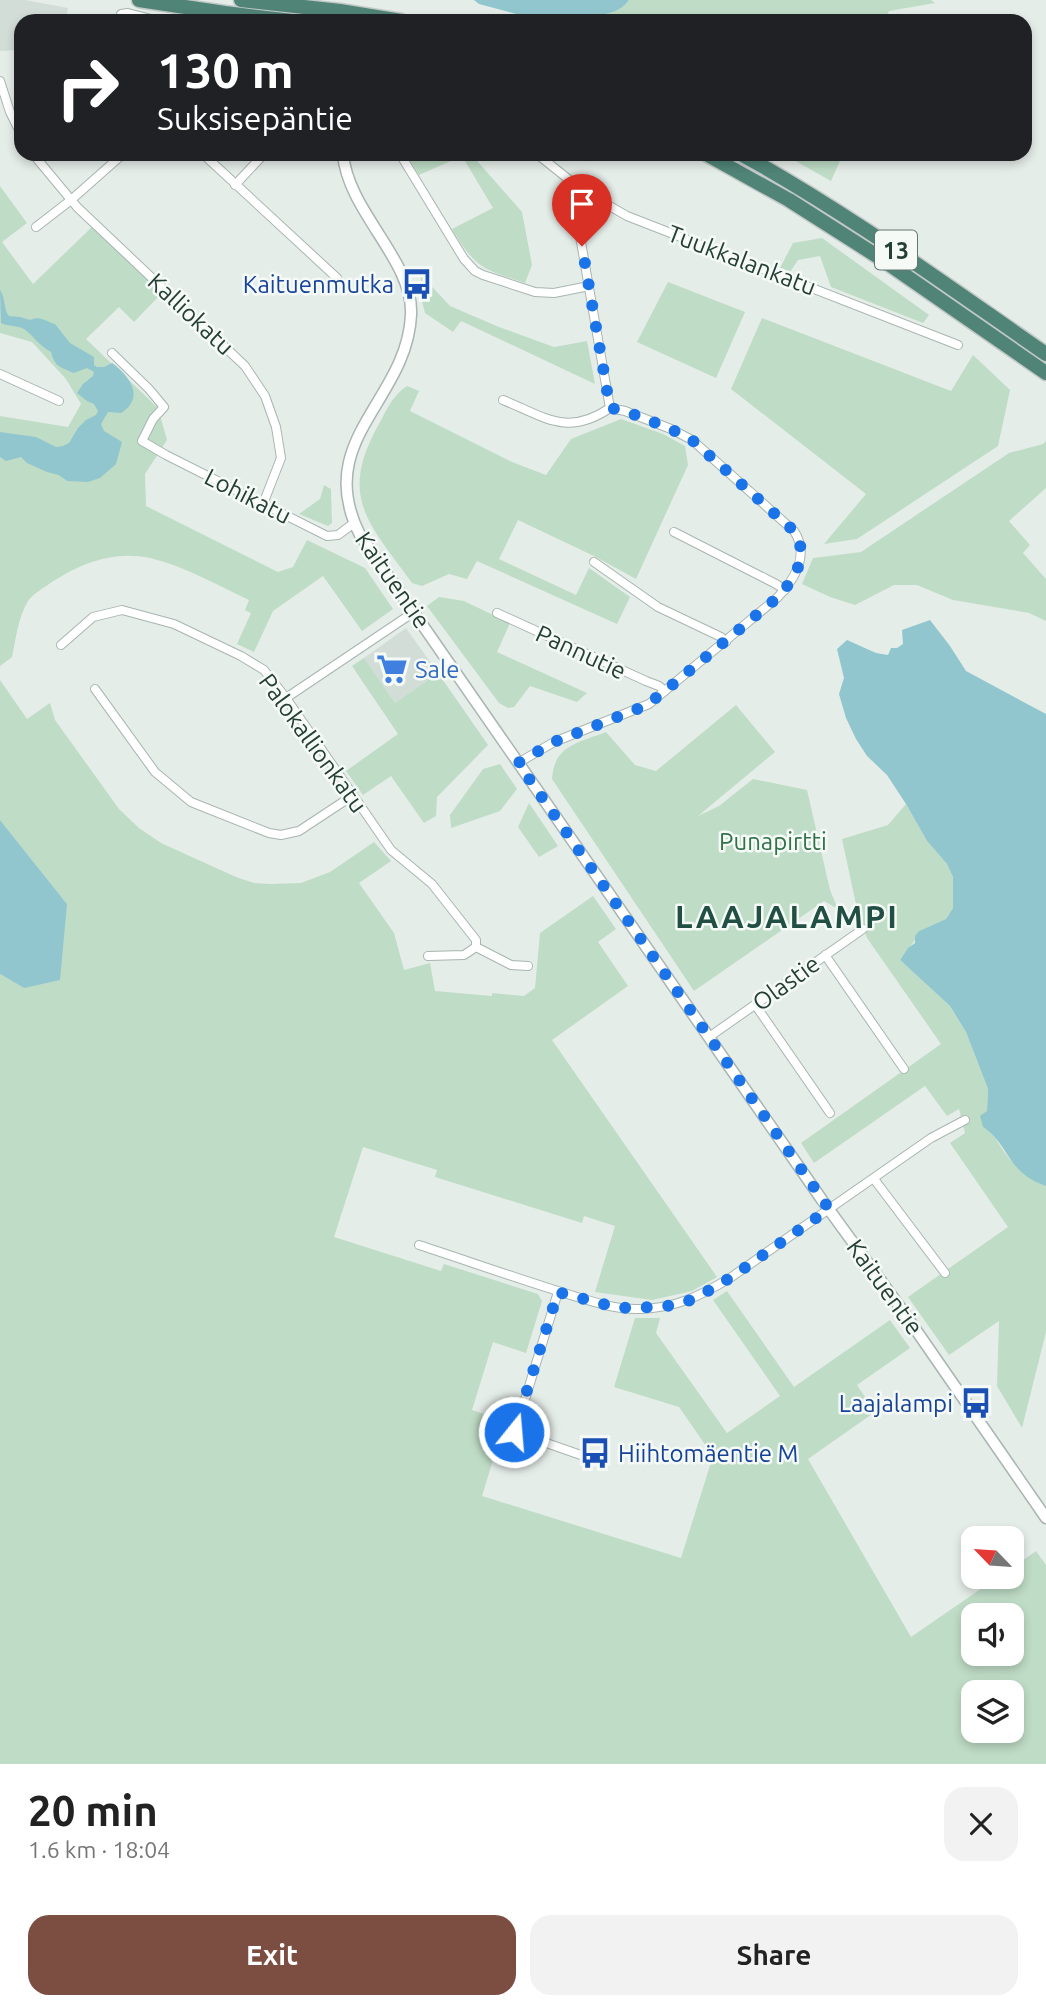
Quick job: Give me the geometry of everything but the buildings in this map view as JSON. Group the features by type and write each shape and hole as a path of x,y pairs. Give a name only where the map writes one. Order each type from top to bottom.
{"highway":[{"path":"139,0 233,14"},
{"path":"241,0 336,14"},
{"name":"13","path":"719,161 789,200 880,258 1046,373"},
{"name":"13","path":"754,161 796,184 864,228 1046,354"}],"street":[{"path":"0,81 14,120"},
{"name":"Kalliokatu","path":"39,161 71,200 246,366 265,396 276,427 281,458 263,504"},
{"path":"36,227 115,161"},
{"path":"210,161 337,278"},
{"path":"235,185 257,161"},
{"name":"Kaituentie","path":"345,161 358,201 404,278 411,301 410,326 401,358 355,440 348,461 346,500 360,535 1046,1518"},
{"path":"404,161 464,259 475,271 535,292 554,293 589,286"},
{"name":"Tuukkalankatu","path":"546,161 582,190 626,216 958,345"},
{"path":"582,190 577,219 610,408"},
{"name":"Lohikatu","path":"112,353 149,389 163,407 153,419 142,441 327,536 338,535 354,523"},
{"path":"0,374 59,401"},
{"path":"503,400 568,424 595,418 610,408 671,429 692,440 794,531 800,539 802,553 800,565 785,590 665,691 640,708 554,742 518,763"},
{"path":"674,532 785,590"},
{"path":"594,562 657,607 721,637 726,642"},
{"name":"Palokallionkatu","path":"61,645 93,617 122,610 174,624 264,670 391,850 432,884 476,940 476,947"},
{"path":"286,698 414,612"},
{"name":"Pannutie","path":"497,613 665,691"},
{"path":"95,689 155,772 191,802 269,833 281,835 299,831 352,796"},
{"name":"Olastie","path":"709,1037 863,929"},
{"path":"428,956 464,955 476,947 511,965 528,966"},
{"path":"825,955 904,1069"},
{"path":"756,1006 830,1113"},
{"path":"419,1245 558,1292 618,1308 651,1308 686,1302 730,1278 931,1138 965,1120"},
{"path":"874,1179 945,1273"},
{"path":"558,1292 514,1432 595,1461"}],"shaded area":[{"path":"0,0 25,0 68,8 67,14 14,14 14,50 0,51"},
{"path":"406,628 438,673 395,703 364,658"}],"green space":[{"path":"629,0 931,0 935,3 889,11 888,14 607,14 623,7"},
{"path":"410,161 451,161 419,175"},
{"path":"465,161 477,161 522,212 532,265 525,283 482,266 452,229 493,208"},
{"path":"795,161 840,161 831,181"},
{"path":"0,186 27,223 2,242 33,284 93,226 162,293 134,322 119,307 86,339 158,408 167,440 145,474 146,506 278,572 293,567 307,540 365,568 393,609 362,631 323,576 273,611 254,652 237,644 251,613 245,610 249,600 163,561 136,556 110,557 72,570 32,596 22,614 12,657 0,666 0,416 68,427 81,404 66,379 32,342 0,333"},
{"path":"822,238 929,315 923,323 831,287 820,256 798,260 790,272 780,268 793,243"},
{"path":"423,277 450,306 499,327 554,347 587,341 595,384 461,321 453,332 425,313 421,297"},
{"path":"668,282 745,312 716,378 637,342"},
{"path":"762,318 951,391 973,355 1010,390 998,446 857,539 824,544 866,494 731,389"},
{"path":"407,386 419,391 410,411 512,462 546,475 571,439 621,419 663,434 685,446 688,465 636,579 518,520 499,559 576,595 589,568 630,597 617,624 477,561 467,579 449,574 422,586 412,583 372,526 360,491 361,472 367,450 391,403"},
{"path":"1046,441 1046,488 1009,521 1030,545 1023,553 1046,579 1046,621 1029,613 953,600 917,585 894,585 855,605 802,584 813,558 861,552 1009,453"},
{"path":"324,485 331,489 332,523 328,526 299,514 320,499"},
{"path":"439,597 464,601 510,623 497,652 587,693 577,702 530,686 514,707 508,708 499,703 427,606"},
{"path":"364,658 395,703 438,673 488,745 437,797 436,816 424,823 391,776 363,795 346,771 398,734 352,666"},
{"path":"0,680 27,719 50,703 55,720 119,809 139,828 161,843 236,877 254,883 301,883 330,872 374,842 391,861 359,883 394,933 404,970 430,963 435,991 524,996 535,988 540,933 593,896 616,929 598,942 628,986 552,1040 717,1277 692,1291 652,1300 595,1292 615,1226 584,1216 582,1223 435,1177 437,1170 363,1147 334,1237 441,1271 444,1264 538,1294 542,1301 526,1353 493,1342 472,1410 505,1421 482,1496 681,1558 713,1456 679,1407 614,1387 635,1318 660,1318 656,1333 727,1433 780,1396 713,1300 727,1291 794,1387 890,1320 910,1348 857,1385 875,1412 808,1459 911,1637 981,1589 1024,1589 1024,1560 1036,1551 1046,1565 1046,1764 0,1764 0,974 24,988 67,904 0,820"},
{"name":"Punapirtti","path":"736,705 775,752 698,816 719,806 753,779 807,790 830,890 838,909 824,901 694,991 552,779 557,759 563,752 577,743 606,732 635,765 656,771"},
{"path":"500,764 517,789 500,811 451,828 450,815 483,769"},
{"path":"529,803 558,846 539,857 518,827"},
{"path":"906,804 927,841 947,864 953,877 953,908 946,919 919,931 900,960 950,1006 966,1032 988,1089 983,1127 994,1136 1018,1167 1046,1186 1046,1332 1022,1428 997,1386 999,1321 949,1355 908,1297 1008,1227 950,1143 965,1133 959,1109 947,1116 925,1086 814,1163 801,1143 941,1044 867,938 857,909 842,839 888,825"}],"water":[{"path":"474,0 629,0 623,7 607,14 517,14 479,4"},
{"path":"0,290 9,316 40,319 55,324 70,343 94,357 94,365 104,367 112,363 129,380 134,394 133,401 121,413 108,412 101,424 104,431 122,442 116,464 100,478 88,482 67,481 59,475 27,463 21,457 6,461 0,457 0,432 36,437 56,447 63,446 69,443 86,420 98,411 94,404 77,393 94,372 87,368 74,373 62,368 56,364 51,352 24,329 1,323"},
{"name":"Laajalampi","path":"930,620 966,671 1046,714 1046,1186 1023,1174 999,1142 983,1127 980,1116 987,1111 988,1089 966,1032 950,1006 900,960 915,943 915,936 919,931 946,919 953,908 953,877 947,864 927,841 887,775 867,756 856,739 839,694 844,678 837,649 847,640 876,653 888,655 891,648 903,644 902,630"},
{"path":"0,820 67,904 60,980 24,988 0,974"}],"place":[{"name":"Kaituenmutka","path":"417,284"},
{"name":"Sale","path":"392,669"},
{"name":"Laajalampi","path":"976,1403"},
{"name":"Hiihtomäentie M","path":"595,1453"}],"district":[{"name":"LAAJALAMPI","path":"787,916"}],"route":[{"path":"514,1432 558,1292 618,1308 640,1309 686,1302 730,1278 829,1209 518,763 554,742 649,704 777,598 793,579 802,553 800,539 794,531 692,440 625,411 610,408 582,246"}]}
